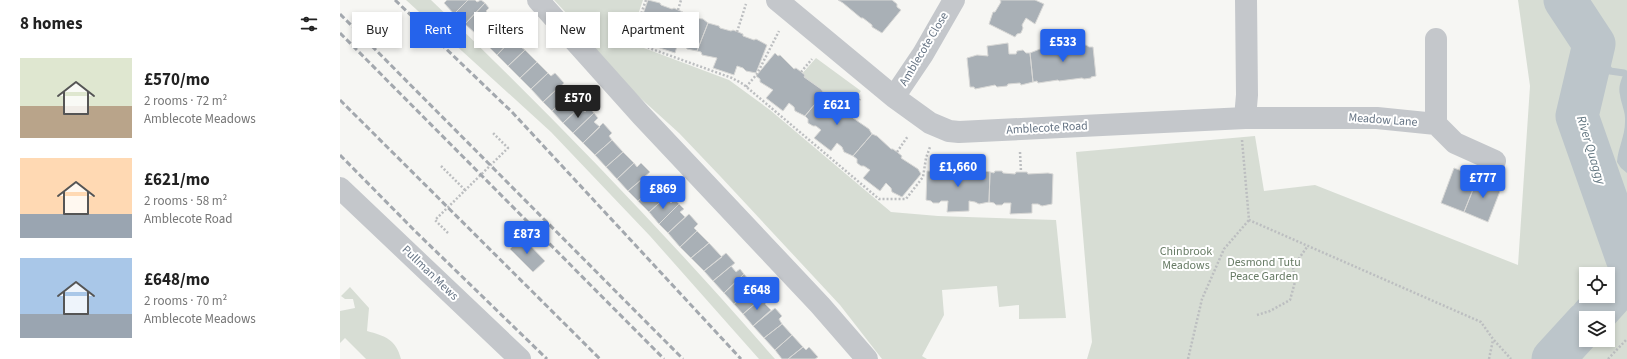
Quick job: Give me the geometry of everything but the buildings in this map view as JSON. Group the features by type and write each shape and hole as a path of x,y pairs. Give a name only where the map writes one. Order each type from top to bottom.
{"street":[{"path":"538,0 640,115 820,304 867,359"},
{"name":"Amblecote Road","path":"777,0 894,97 937,127 949,131 959,132 1245,118"},
{"name":"Amblecote Close","path":"894,97 923,54 954,0"},
{"path":"1245,118 1247,95 1246,0"},
{"path":"1436,39 1436,124 1455,143 1495,161"},
{"name":"Meadow Lane","path":"1245,118 1377,118 1436,124"},
{"name":"Pullman Mews","path":"340,188 520,359"}],"path":[{"path":"646,0 636,28 650,48 732,78 746,87 879,199 906,199 923,177 926,158 931,147"},
{"path":"678,10 681,0"},
{"path":"737,32 746,4"},
{"path":"746,87 757,74 779,31"},
{"path":"801,72 808,62"},
{"path":"849,112 860,98"},
{"path":"1188,359 1202,299 1224,249 1249,220 1241,137 1245,118"},
{"path":"448,233 435,220 508,148 493,133"},
{"path":"897,152 910,134"},
{"path":"1020,147 1021,172"},
{"path":"958,150 958,170"},
{"path":"441,166 465,190"},
{"path":"1249,220 1307,247 1481,322 1493,340 1511,359"},
{"path":"1257,315 1270,311 1290,300 1295,282 1293,267 1307,247"},
{"path":"1608,359 1627,339"},
{"path":"1489,359 1493,340"}],"green space":[{"path":"406,0 431,0 444,12 419,12"},
{"path":"554,0 643,0 639,12 608,12 608,48 644,48 729,80 770,110 891,212 938,216 1056,220 1066,318 1019,319 1019,305 999,307 997,286 942,290 944,315 922,356 927,359 882,359 840,305 720,176 679,133 626,85 593,49 592,48 600,48 600,12 565,12"},
{"name":"Chinbrook Meadows","path":"1518,0 1627,0 1627,359 1087,359 1092,342 1076,152 1255,136 1264,191 1315,185 1518,265 1530,86"},
{"path":"466,33 474,41 474,48 481,48 607,175 692,266 775,359 759,359 650,236 551,132 459,48 466,48"},
{"path":"816,58 861,91 844,113 800,76"},
{"path":"350,287 369,308 367,331 389,339 399,352 401,359 366,359 345,338 340,343 340,311 355,308 353,299 345,299 341,296"}],"shaded area":[{"path":"1624,73 1627,73 1627,173 1617,162 1625,127 1625,115 1619,89"}],"waterway":[{"name":"River Quaggy","path":"1565,0 1594,44 1577,116 1627,258"},
{"path":"1593,49 1610,71 1624,73"},
{"name":"River Quaggy","path":"1597,311 1627,278"},
{"name":"River Quaggy","path":"1553,359 1579,331"}],"railway":[{"path":"395,0 512,112 741,359"},
{"path":"340,14 683,359"},
{"path":"340,33 664,359"},
{"path":"340,100 600,359"},
{"path":"340,155 416,232 547,359"}],"park label":[{"name":"Desmond Tutu Peace Garden","path":"1264,269"}]}
